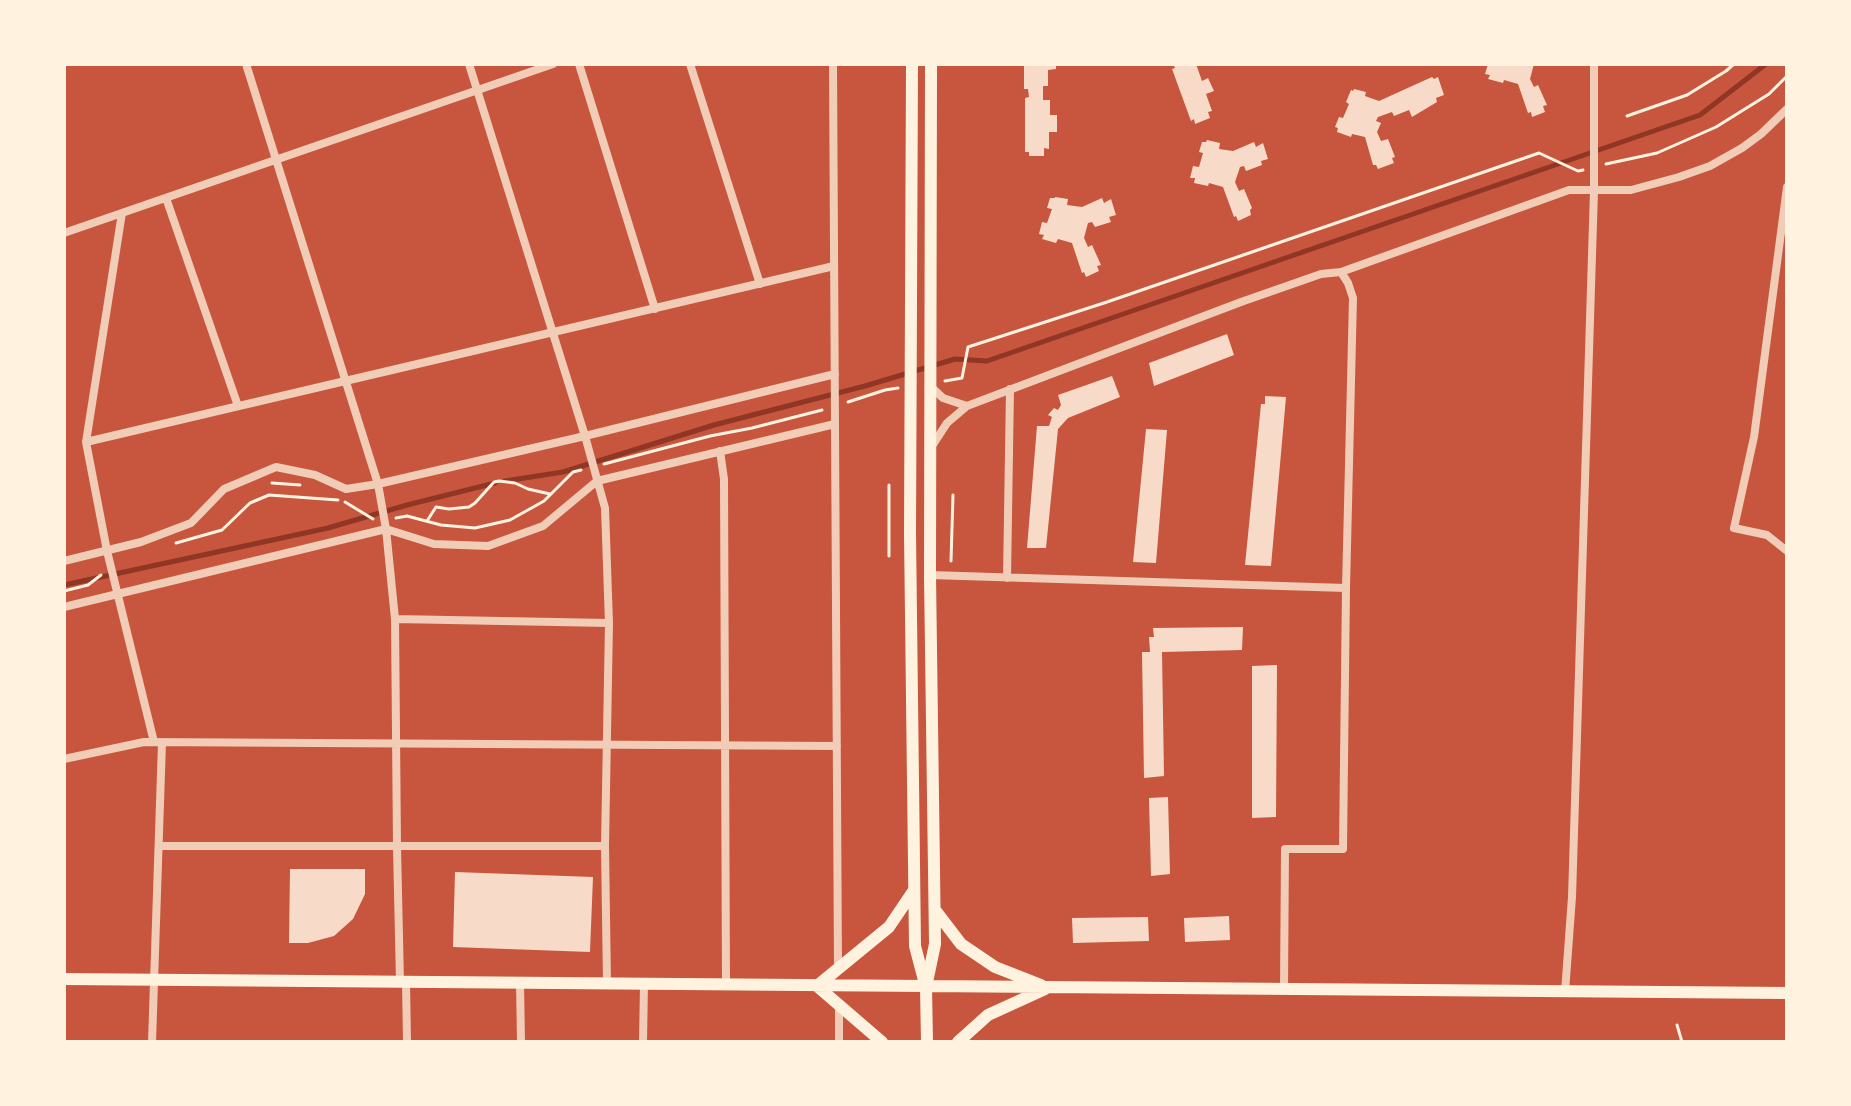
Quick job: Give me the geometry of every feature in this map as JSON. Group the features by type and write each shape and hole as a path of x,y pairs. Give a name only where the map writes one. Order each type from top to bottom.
{"main road":[{"path":"912,64 910,549 914,890 915,946 926,987"},
{"path":"927,1042 926,987 935,944 930,448 937,399 930,386 931,64"},
{"path":"817,986 889,927 914,890"},
{"path":"935,909 961,944 972,952 995,967 1048,988"},
{"path":"64,979 1787,993"},
{"path":"817,986 882,1042"},
{"path":"958,1042 988,1015 1048,988"}],"street":[{"path":"246,64 378,484 386,529 395,619 397,847 407,1042"},
{"path":"469,64 605,508 609,623 605,745 607,984"},
{"path":"64,233 553,64"},
{"path":"579,64 655,309"},
{"path":"690,64 760,284"},
{"path":"833,64 838,967"},
{"path":"1565,992 1572,897 1594,191 1594,64"},
{"path":"930,448 947,423 967,406 1241,302 1321,274 1341,272 1569,190 1631,190 1710,166 1761,134 1787,109"},
{"path":"1787,187 1754,437 1734,528 1767,535 1787,551"},
{"path":"166,198 238,406"},
{"path":"122,213 86,442 107,551 158,742 159,846 152,1042"},
{"path":"86,442 834,266"},
{"path":"1284,989 1285,849 1343,849 1353,298 1341,272"},
{"path":"64,561 141,542 191,523 224,489 276,467 315,475 346,489 378,484 835,374"},
{"path":"1007,578 1010,389"},
{"path":"937,399 967,406"},
{"path":"64,607 386,529 434,544 488,546 543,526 597,481 835,424"},
{"path":"720,451 724,479 727,745 726,985"},
{"path":"930,575 1346,588"},
{"path":"395,619 609,623"},
{"path":"64,759 144,742 837,746"},
{"path":"159,846 605,846"},
{"path":"520,983 521,1042"},
{"path":"643,1042 644,984"},
{"path":"839,1004 839,1042"}],"path":[{"path":"1627,116 1687,95 1734,64"},
{"path":"1625,159 1657,153 1716,127 1769,94 1787,76"},
{"path":"962,378 968,347 1539,153 1576,170"},
{"path":"264,482 304,486"},
{"path":"427,521 436,507 469,507 494,482 515,483 551,494"},
{"path":"889,485 889,556"},
{"path":"169,545 222,530 250,503 269,495 341,500"},
{"path":"329,495 375,520"},
{"path":"951,561 953,495"},
{"path":"64,591 88,585"},
{"path":"1677,1025 1682,1042"}],"building":[{"path":"1024,64 1056,64 1056,69 1048,70 1048,86 1043,86 1043,100 1050,100 1050,115 1057,115 1057,132 1049,132 1049,149 1044,148 1044,156 1029,156 1029,152 1025,152 1025,98 1029,97 1028,89 1024,89"},
{"path":"1173,64 1196,64 1202,81 1208,78 1214,91 1206,94 1212,111 1208,112 1210,118 1195,124 1194,119 1191,121 1172,69 1175,68"},
{"path":"1488,64 1534,64 1530,79 1534,87 1538,85 1547,105 1543,106 1545,112 1532,117 1518,84 1488,79 1490,75 1485,74"},
{"path":"1438,77 1444,95 1436,98 1437,102 1412,117 1409,110 1394,116 1392,112 1378,117 1376,121 1381,123 1377,132 1381,141 1388,139 1395,157 1392,158 1394,163 1378,169 1373,165 1365,137 1352,134 1351,137 1337,132 1338,128 1335,127 1339,117 1343,118 1351,90 1366,92 1365,96 1379,101"},
{"path":"1202,142 1220,143 1219,149 1233,151 1254,142 1256,147 1263,143 1268,159 1246,171 1244,166 1240,167 1235,182 1239,191 1244,189 1252,208 1251,215 1238,221 1223,187 1194,183 1195,178 1190,178 1193,166 1199,167"},
{"path":"1050,198 1068,199 1067,205 1082,207 1102,198 1104,203 1111,199 1116,215 1109,217 1111,222 1095,227 1092,222 1088,223 1084,238 1088,247 1092,245 1101,265 1097,266 1099,271 1086,277 1072,243 1058,239 1056,243 1042,239 1044,235 1039,234 1042,222 1047,223 1052,209 1047,208"},
{"path":"1227,334 1234,355 1154,386 1149,363"},
{"path":"1112,376 1120,397 1068,418 1058,429 1046,548 1027,548 1037,426 1049,426 1052,417 1048,415 1061,405 1058,395"},
{"path":"1265,396 1286,397 1271,566 1245,565 1261,404 1265,404"},
{"path":"1146,429 1167,430 1156,563 1133,562"},
{"path":"1243,627 1242,650 1162,652 1164,776 1144,778 1142,652 1150,652 1149,637 1154,637 1153,628"},
{"path":"1277,665 1276,817 1252,818 1252,666"},
{"path":"1168,797 1170,874 1151,876 1149,798"},
{"path":"290,869 365,869 365,894 353,919 334,936 308,943 289,943"},
{"path":"455,872 593,877 590,952 453,947"},
{"path":"1229,916 1230,940 1185,942 1184,918"},
{"path":"1148,917 1149,941 1073,943 1072,918"}],"waterway":[{"path":"505,481 563,472 714,425 955,359 987,361 1700,115 1766,64"},
{"path":"64,585 328,528 495,483"}]}
